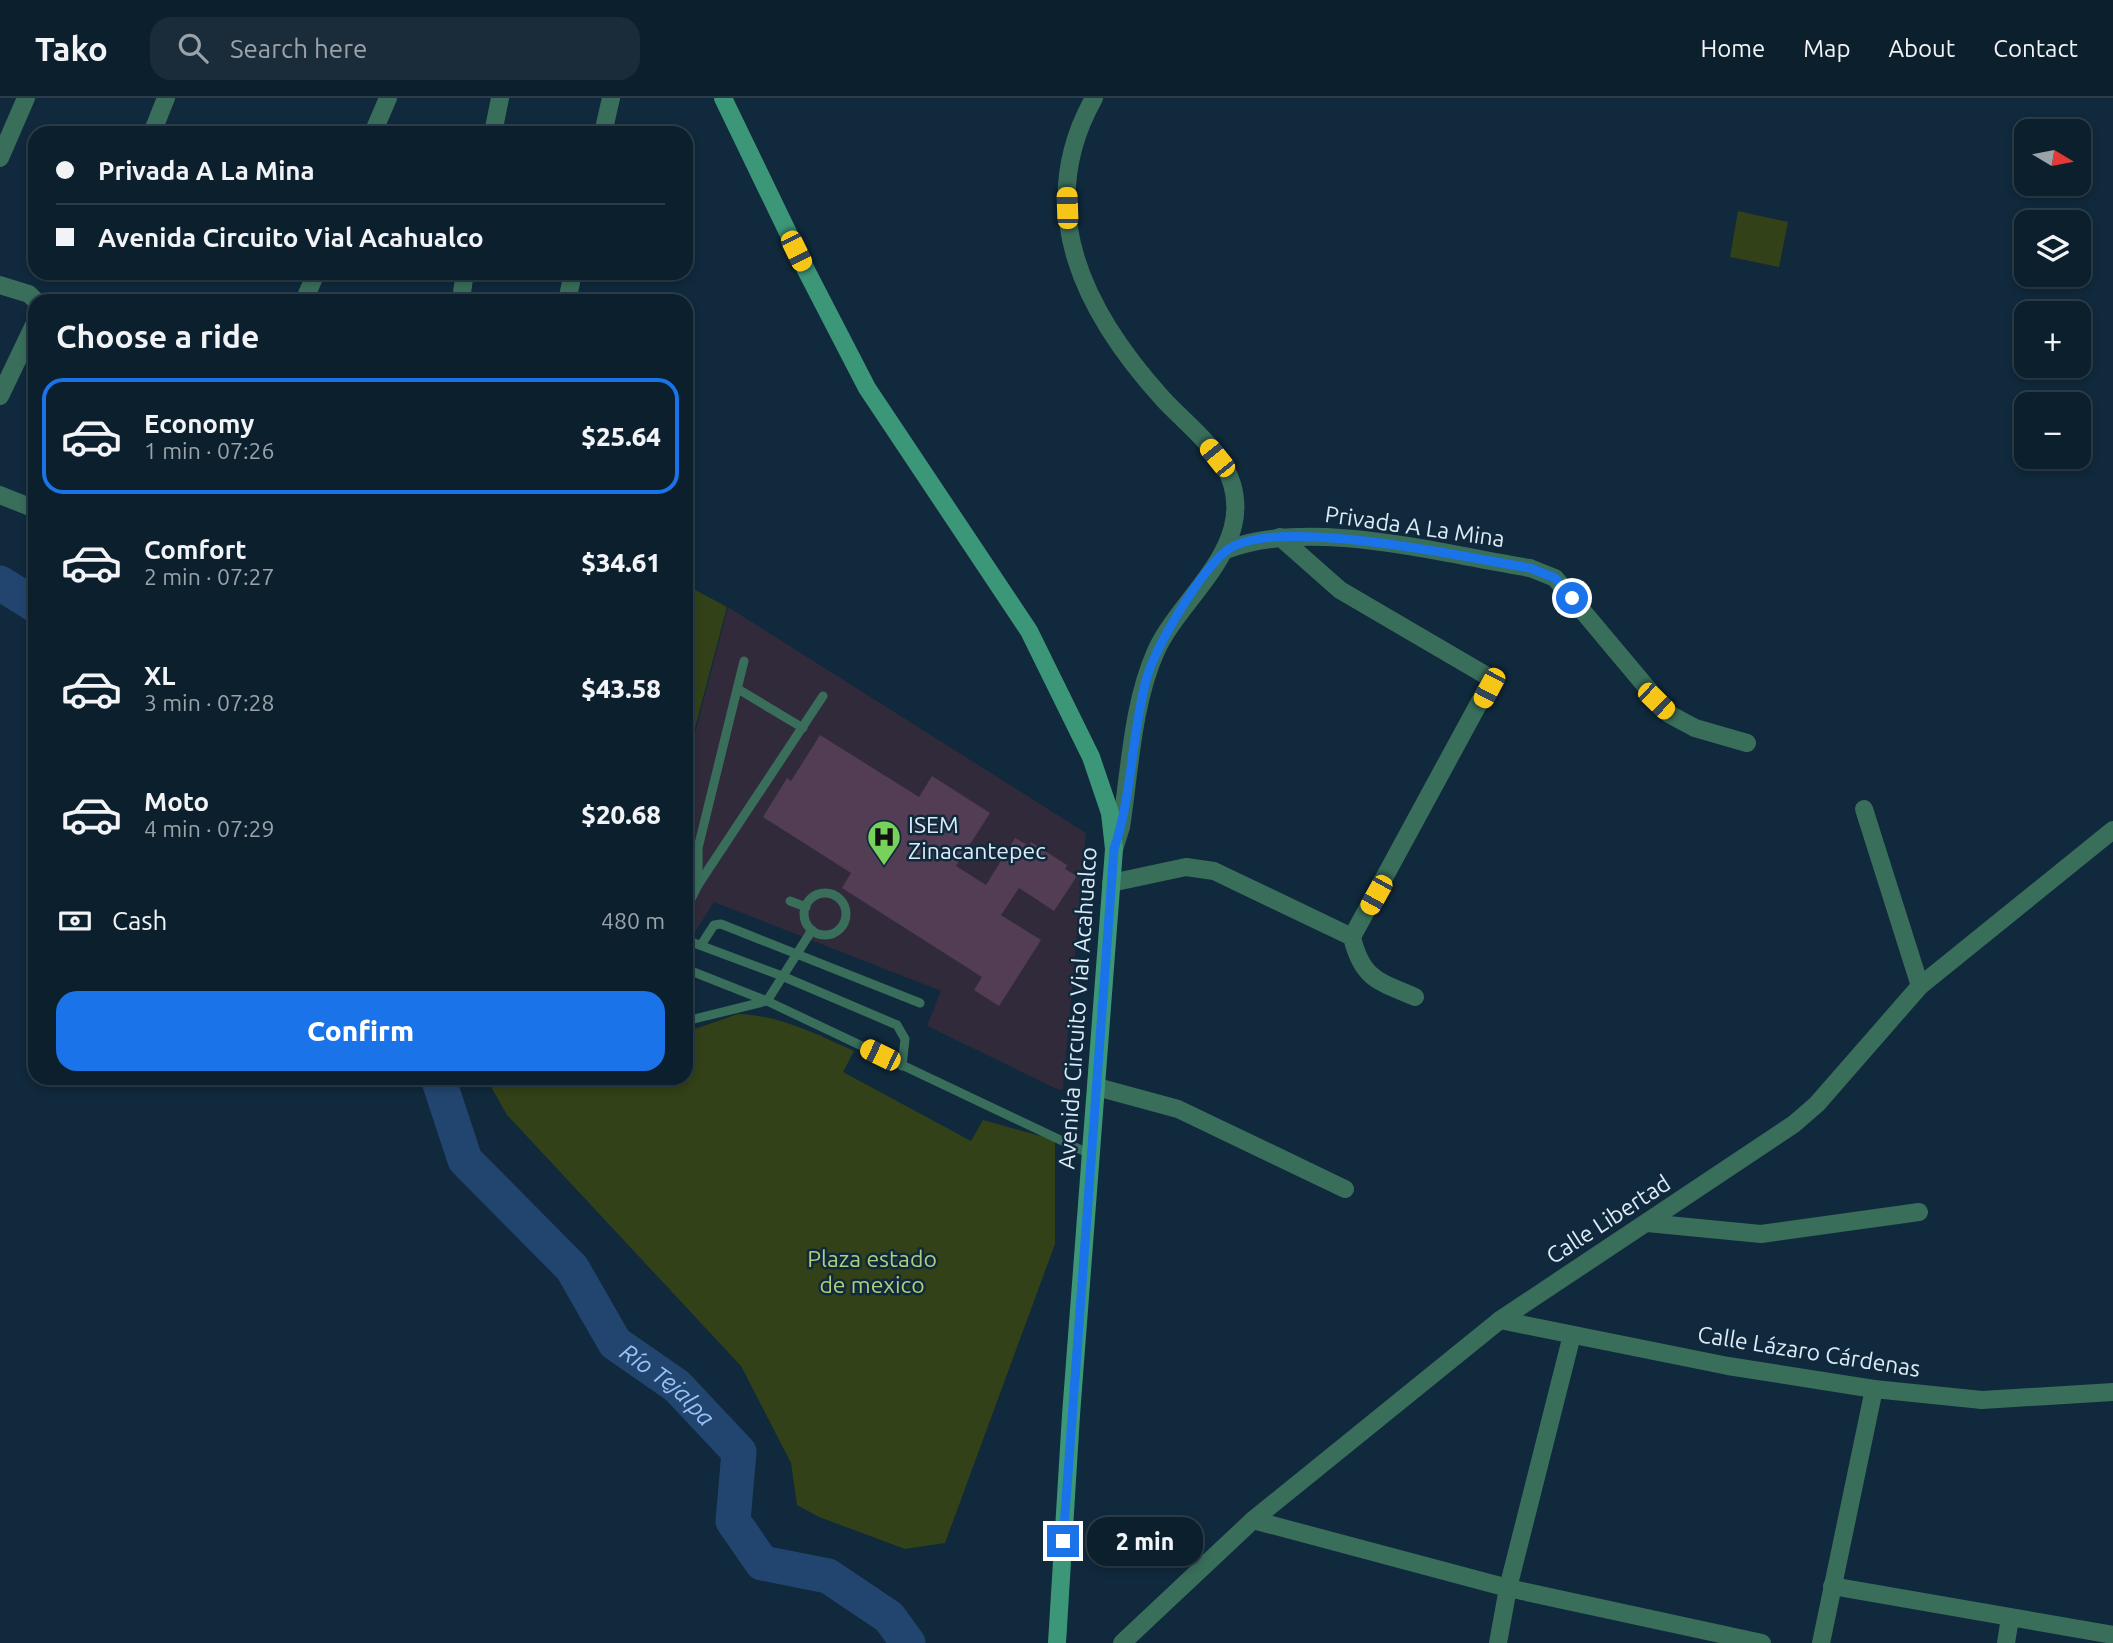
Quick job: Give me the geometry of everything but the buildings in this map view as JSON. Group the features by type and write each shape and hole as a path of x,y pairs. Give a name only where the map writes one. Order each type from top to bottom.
{"street":[{"path":"0,158 26,98"},
{"path":"155,126 166,98"},
{"path":"376,126 388,98"},
{"path":"494,126 500,98"},
{"path":"605,126 611,98"},
{"name":"Avenida Circuito Vial Acahualco","path":"723,98 812,282 867,388 1029,631 1091,757 1110,813 1114,849 1071,1415 1058,1643"},
{"path":"1094,98 1070,165 1068,224 1074,257 1085,289 1119,347 1227,470 1235,502 1226,551 1177,615 1156,652 1139,710 1121,827 1114,849"},
{"path":"461,292 464,280"},
{"path":"0,285 29,294"},
{"path":"0,396 28,338"},
{"path":"0,495 28,506"},
{"name":"Privada A La Mina","path":"1226,551 1280,537 1322,535 1530,568 1555,578 1669,714 1695,728 1747,743"},
{"path":"1280,537 1340,590 1487,676 1491,681 1352,937 1358,959 1371,978 1415,997"},
{"path":"1864,809 1920,986"},
{"name":"Calle Libertad","path":"1128,1642 1253,1520 1500,1320 1794,1124 1817,1104 1920,986 2113,830"},
{"path":"1111,883 1186,867 1207,869 1352,937"},
{"path":"1097,1087 1178,1109 1345,1189"},
{"path":"1647,1223 1761,1234 1919,1212"},
{"name":"Calle Lázaro Cárdenas","path":"1500,1320 1728,1366 1874,1389 1982,1400 2113,1392"},
{"path":"1498,1643 1508,1588 1572,1335"},
{"path":"1821,1643 1874,1389"},
{"path":"1253,1520 1508,1588 1762,1643"},
{"path":"1832,1586 2113,1635"},
{"path":"2006,1643 2010,1618"}],"lane":[{"path":"698,885 698,848 744,661"},
{"path":"738,689 803,728"},
{"path":"693,895 823,696"},
{"path":"822,894 836,896 844,907 845,921 836,931 824,934 812,930 805,919 806,907 810,900 822,894"},
{"path":"790,901 806,907"},
{"path":"701,945 714,925 721,924 920,1003"},
{"path":"693,1019 767,1000 812,930"},
{"path":"693,942 782,976 897,1025 905,1039 902,1066"},
{"path":"693,973 767,1000 1092,1155"}],"shaded area":[{"name":"ISEM Zinacantepec","path":"728,607 1086,833 1063,1089 1059,1090 927,1026 941,991 714,902 693,935 693,740"}],"green space":[{"path":"1738,211 1788,222 1779,267 1730,257"},
{"path":"693,589 727,607 693,736"},
{"name":"Plaza estado de mexico","path":"738,1014 783,1022 854,1051 843,1072 971,1141 983,1120 1055,1140 1055,1244 945,1543 905,1549 819,1517 797,1505 791,1463 741,1366 507,1115 490,1085 693,1085 693,1030"}],"waterway":[{"name":"Río Tejalpa","path":"0,583 28,601"},
{"name":"Río Tejalpa","path":"440,1085 465,1160 572,1268 615,1343 677,1386 739,1452 733,1521 762,1563 828,1576 889,1617 908,1643"}],"place":[{"name":"ISEM Zinacantepec","path":"884,867"}],"route":[{"path":"1063,1541 1114,849 1121,827 1139,710 1147,676 1170,625 1226,551 1242,544 1280,537 1322,535 1530,568 1555,578 1572,598"}]}
